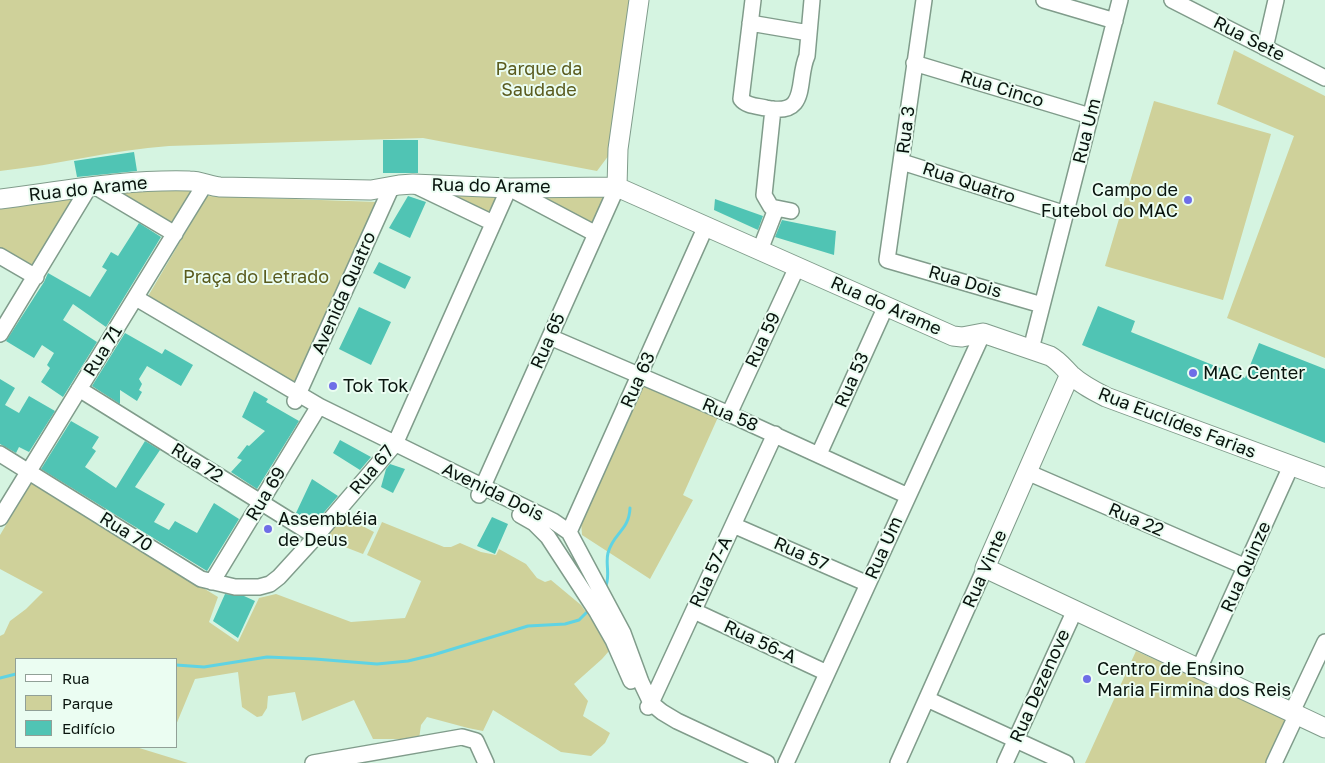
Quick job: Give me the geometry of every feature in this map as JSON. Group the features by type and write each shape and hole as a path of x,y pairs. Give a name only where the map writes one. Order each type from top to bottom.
{"main road":[{"path":"617,187 618,149 639,0"},
{"name":"Rua do Arame","path":"0,199 92,187 160,181 190,181 220,186 383,193 413,184 509,188 617,187 953,336"},
{"name":"Rua Euclídes Farias","path":"953,336 1031,349 1056,359 1070,374 1106,398 1325,478"},
{"name":"Rua Vinte","path":"985,568 1070,374"},
{"path":"985,568 1325,728"}],"street":[{"path":"753,0 741,98 745,103 773,109 792,105 799,97 803,64 807,56 812,0"},
{"name":"Rua 3","path":"887,260 924,0"},
{"path":"1044,0 1115,21"},
{"name":"Rua Um","path":"1031,349 1120,0"},
{"name":"Rua Sete","path":"1172,0 1325,78"},
{"path":"1266,48 1276,0"},
{"path":"750,23 809,32"},
{"name":"Rua Cinco","path":"914,63 1090,116"},
{"path":"773,109 764,195 768,204 776,209 791,211"},
{"name":"Rua Quatro","path":"902,162 1066,214"},
{"name":"Rua 71","path":"0,518 205,184"},
{"path":"413,184 493,223"},
{"path":"0,334 92,187 175,234"},
{"name":"Rua 65","path":"481,491 617,187"},
{"path":"509,188 596,234"},
{"name":"Rua 67","path":"259,587 270,584 279,577 392,447 509,188"},
{"name":"Avenida Quatro","path":"297,397 383,193"},
{"path":"760,250 776,209"},
{"name":"Rua 63","path":"569,532 706,226"},
{"path":"0,256 36,276"},
{"name":"Rua Dois","path":"887,260 1042,305"},
{"name":"Rua 59","path":"729,414 797,267"},
{"name":"Avenida Dois","path":"133,302 316,409 481,491 553,522 569,532 592,590"},
{"name":"Rua 53","path":"819,454 886,306"},
{"name":"Rua 58","path":"550,336 775,434 908,496"},
{"name":"Rua Um","path":"786,763 979,340"},
{"name":"Rua 72","path":"79,389 315,536"},
{"name":"Rua 69","path":"212,582 316,409"},
{"name":"Rua 57-A","path":"648,706 775,434"},
{"name":"Rua 70","path":"0,454 202,579 235,587 259,587"},
{"name":"Rua Quinze","path":"1200,669 1291,466"},
{"name":"Rua 22","path":"1027,472 1246,567"},
{"name":"Avenida Dois","path":"481,491 539,527 592,590 603,608 623,633 648,706 675,730 743,763"},
{"name":"Rua 57","path":"733,524 868,584"},
{"name":"Rua Vinte","path":"898,763 985,568"},
{"name":"Rua Dezenove","path":"1005,763 1075,610"},
{"name":"Rua 56-A","path":"694,611 827,674"},
{"path":"1274,763 1325,642"},
{"path":"927,699 1066,763"},
{"name":"Avenida Dois","path":"648,706 768,763"},
{"path":"313,763 462,737 476,741 486,763"}],"green space":[{"name":"Parque da Saudade","path":"0,0 632,0 609,155 597,171 423,138 169,146 0,171"},
{"path":"1234,50 1325,96 1325,358 1227,318 1294,136 1217,104"},
{"name":"Campo de Futebol do MAC","path":"1154,101 1271,134 1223,300 1105,266"},
{"path":"197,186 173,224 116,189"},
{"path":"434,192 501,194 489,217"},
{"path":"78,195 34,271 0,252 0,204"},
{"path":"531,195 610,195 594,229"},
{"name":"Praça do Letrado","path":"207,196 377,202 291,389 144,303"},
{"path":"649,384 719,415 683,495 693,500 650,579 582,535 581,521 640,388"},
{"path":"31,483 218,597 209,622 238,642 259,598 276,594 351,622 405,618 421,581 367,555 382,522 444,547 451,547 460,543 481,552 496,555 499,549 526,564 537,578 545,582 551,580 581,605 598,629 609,651 574,684 588,701 583,716 610,733 605,743 591,756 561,752 493,710 483,731 427,717 421,725 419,739 373,739 354,700 302,721 295,692 268,696 267,708 262,716 257,717 242,707 238,672 195,679 178,720 178,658 15,658 15,748 139,748 188,763 0,763 0,636 4,634 10,621 26,609 43,592 0,569 0,535"},
{"path":"341,515 374,532 363,554 319,537"},
{"path":"1136,651 1290,719 1270,763 1085,763"}],"building":[{"path":"383,140 418,140 418,173 383,173"},
{"path":"134,152 137,171 77,177 74,161"},
{"path":"408,196 426,202 410,238 389,228"},
{"path":"715,199 763,216 758,230 714,210"},
{"path":"782,220 836,231 834,255 775,237"},
{"path":"139,223 161,237 106,327 73,304 63,320 97,342 63,397 41,382 50,368 47,365 54,353 42,345 34,358 6,341 48,273 90,297 107,270 102,267 111,252 118,256"},
{"path":"379,262 411,277 405,289 373,273"},
{"name":"MAC Center","path":"1098,306 1135,321 1131,332 1245,378 1259,343 1325,369 1325,443 1082,345"},
{"path":"359,307 391,322 371,365 339,349"},
{"path":"125,333 162,354 165,349 193,365 181,386 147,366 139,379 142,384 139,390 142,392 137,401 120,390 120,404 92,386"},
{"path":"0,379 15,388 5,405 19,413 29,396 55,411 29,452 19,447 16,453 0,444"},
{"path":"254,391 268,399 266,402 299,421 257,489 231,472 242,460 237,458 247,445 249,446 265,431 242,417"},
{"path":"71,421 99,437 92,448 96,451 85,467 116,488 145,441 160,450 135,487 165,504 154,522 169,530 175,521 197,533 214,503 239,519 207,571 41,469"},
{"path":"340,440 371,457 360,470 333,453"},
{"path":"390,464 405,469 393,493 381,487 386,469"},
{"path":"312,479 338,496 314,524 296,513"},
{"path":"492,517 508,524 495,554 477,546"},
{"path":"225,594 244,596 255,601 238,638 213,621"}],"waterway":[{"path":"605,588 608,579 607,562 610,546 627,522 630,508"},
{"path":"178,665 204,667 267,657 377,664 408,661 528,626 565,624 579,620 590,609"},
{"path":"0,678 15,674"}],"place":[{"name":"Campo de Futebol do MAC","path":"1188,200"},
{"name":"MAC Center","path":"1193,373"},
{"name":"Tok Tok","path":"333,386"},
{"name":"Assembléia de Deus","path":"268,529"},
{"name":"Centro de Ensino Maria Firmina dos Reis","path":"1087,679"}]}
